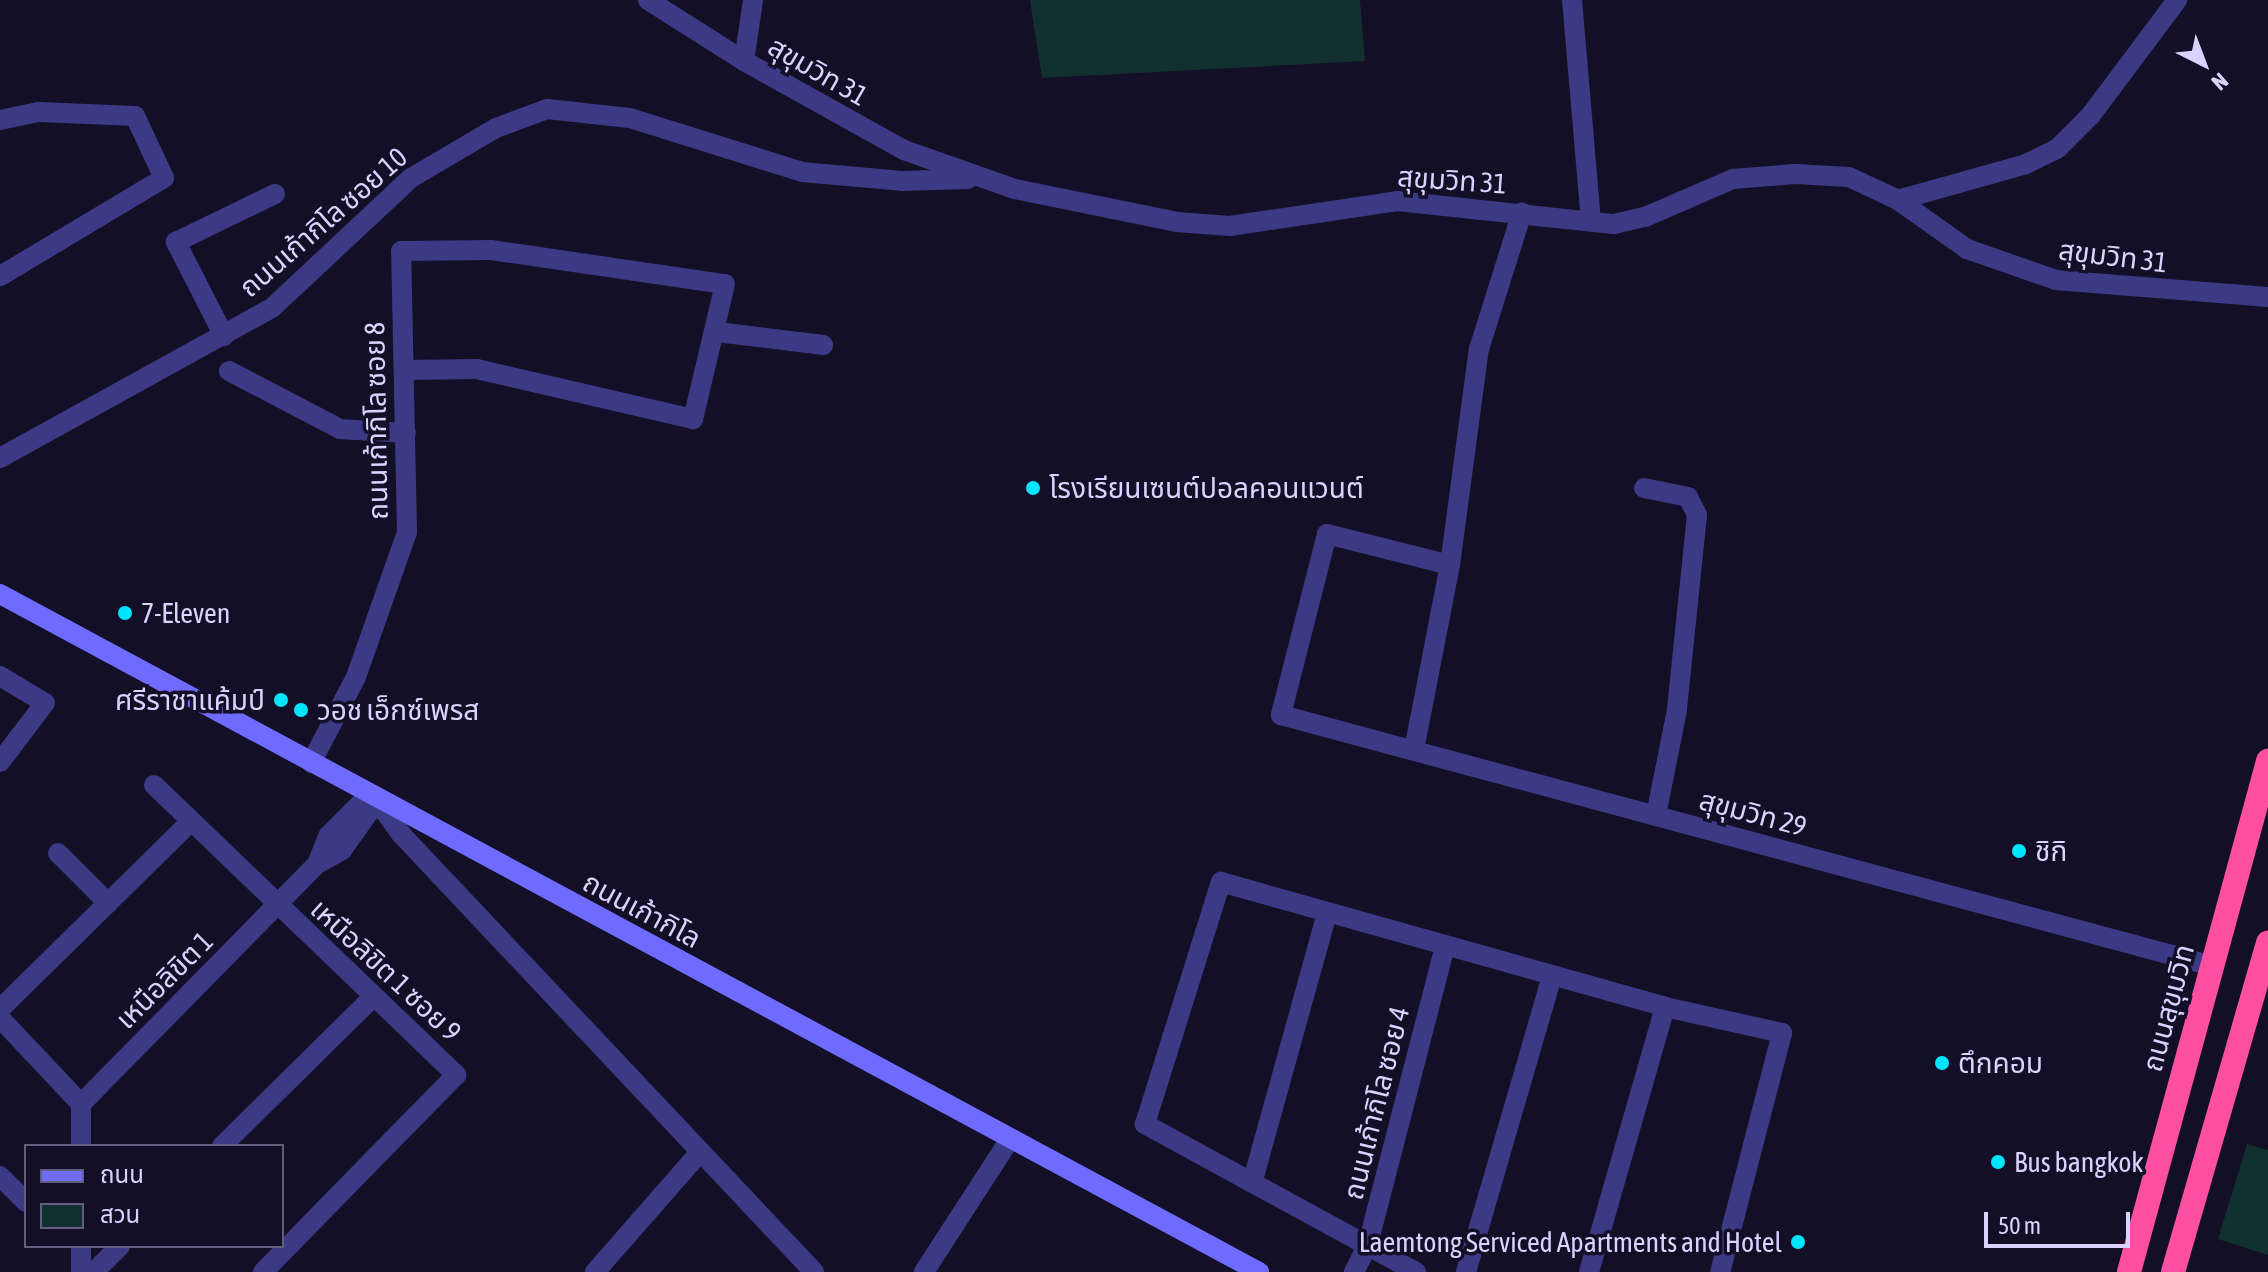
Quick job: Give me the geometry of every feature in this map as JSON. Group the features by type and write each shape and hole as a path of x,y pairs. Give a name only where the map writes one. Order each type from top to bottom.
{"highway":[{"name":"ถนนสุขุมวิท","path":"2129,1272 2209,965 2268,761"},
{"path":"2173,1272 2268,942"}],"main road":[{"name":"ถนนเก้ากิโล","path":"0,594 372,798 1259,1272"}],"street":[{"name":"สุขุมวิท 31","path":"648,0 744,61 904,150 983,178 1177,222 1230,226 1397,201 1614,224 1645,217 1733,179 1795,174 1849,177 1898,200 1967,249 2056,280 2268,297"},
{"path":"744,61 753,0"},
{"path":"1572,0 1591,221"},
{"path":"1898,200 2026,164 2057,149 2091,115 2177,0"},
{"name":"ถนนเก้ากิโล ซอย 10","path":"0,458 273,307 411,178 496,128 547,109 630,118 802,172 902,181 983,178"},
{"path":"0,120 39,112 135,116 164,178 0,276"},
{"path":"224,336 176,242 275,194"},
{"path":"1414,750 1450,565 1479,349 1522,213"},
{"name":"ถนนเก้ากิโล ซอย 8","path":"311,763 356,677 407,532 401,251 491,250 725,284 717,332"},
{"path":"404,370 477,369 693,419 717,332 823,345"},
{"path":"229,371 340,429 406,433"},
{"path":"1644,488 1688,497 1697,515 1679,696 1656,815"},
{"name":"สุขุมวิท 29","path":"1450,565 1327,534 1281,715 2209,965"},
{"path":"0,676 45,703 0,762"},
{"name":"เหนือลิขิต 1 ซอย 9","path":"154,785 456,1075 263,1272"},
{"path":"372,798 401,834 814,1272"},
{"name":"เหนือลิขิต 1","path":"81,1104 317,864 342,850 372,798"},
{"path":"0,1009 191,821"},
{"path":"58,853 108,903"},
{"path":"1416,1272 1253,1180 1145,1124 1221,882 1665,1007 1782,1033 1720,1272"},
{"path":"1253,1180 1327,914"},
{"name":"ถนนเก้ากิโล ซอย 4","path":"1354,1272 1368,1244 1445,946"},
{"path":"1466,1272 1552,976"},
{"path":"224,1144 373,997"},
{"path":"1589,1272 1665,1007"},
{"path":"0,1018 81,1104 81,1144"},
{"path":"924,1272 1010,1139"},
{"path":"595,1272 699,1153"},
{"path":"0,1176 24,1200"},
{"path":"82,1259 114,1248"}],"green space":[{"path":"1030,0 1360,0 1365,61 1042,78"},
{"path":"2247,1144 2268,1150 2268,1255 2218,1239"}],"place":[{"name":"โรงเรียนเซนต์ปอลคอนแวนต์","path":"1033,488"},
{"name":"7-Eleven","path":"125,613"},
{"name":"ศรีราชาแค้มป์","path":"281,700"},
{"name":"วอช เอ็กซ์เพรส","path":"301,710"},
{"name":"ชิกิ","path":"2019,851"},
{"name":"ตึกคอม","path":"1942,1063"},
{"name":"Bus bangkok","path":"1998,1162"},
{"name":"Laemtong Serviced Apartments and Hotel","path":"1798,1242"}]}
